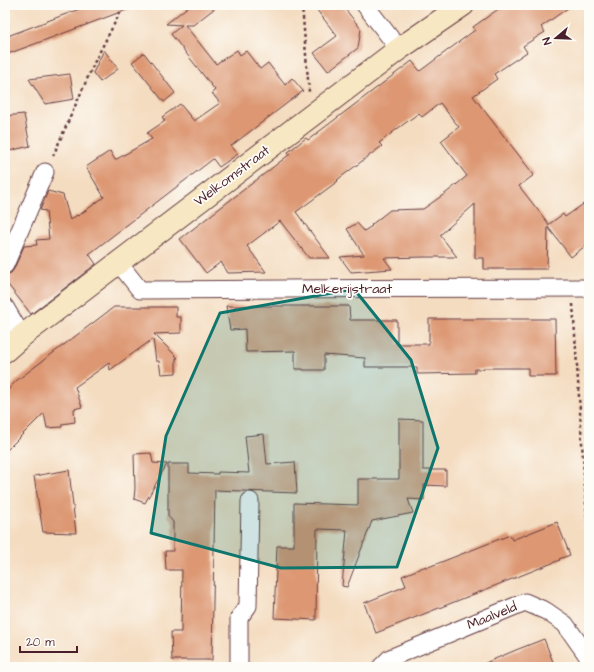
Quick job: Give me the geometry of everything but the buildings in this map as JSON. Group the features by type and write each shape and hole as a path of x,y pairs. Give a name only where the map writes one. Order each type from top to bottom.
{"street":[{"path":"365,5 399,49"},
{"name":"Welkomstraat","path":"5,351 22,336 118,262 310,116 399,49 463,5"},
{"path":"5,265 45,172"},
{"name":"Melkerijstraat","path":"118,262 140,290 581,288"},
{"path":"5,307 22,336"},
{"path":"239,667 239,618 248,606 250,501"},
{"name":"Maalveld","path":"381,667 390,658 525,602 546,611 565,624 589,658"}],"path":[{"path":"45,172 95,61 124,5"},
{"path":"302,5 310,116"},
{"path":"581,288 589,550"}],"highlighted area":[{"path":"354,289 411,360 438,448 397,567 281,568 151,533 166,436 220,313"}]}
